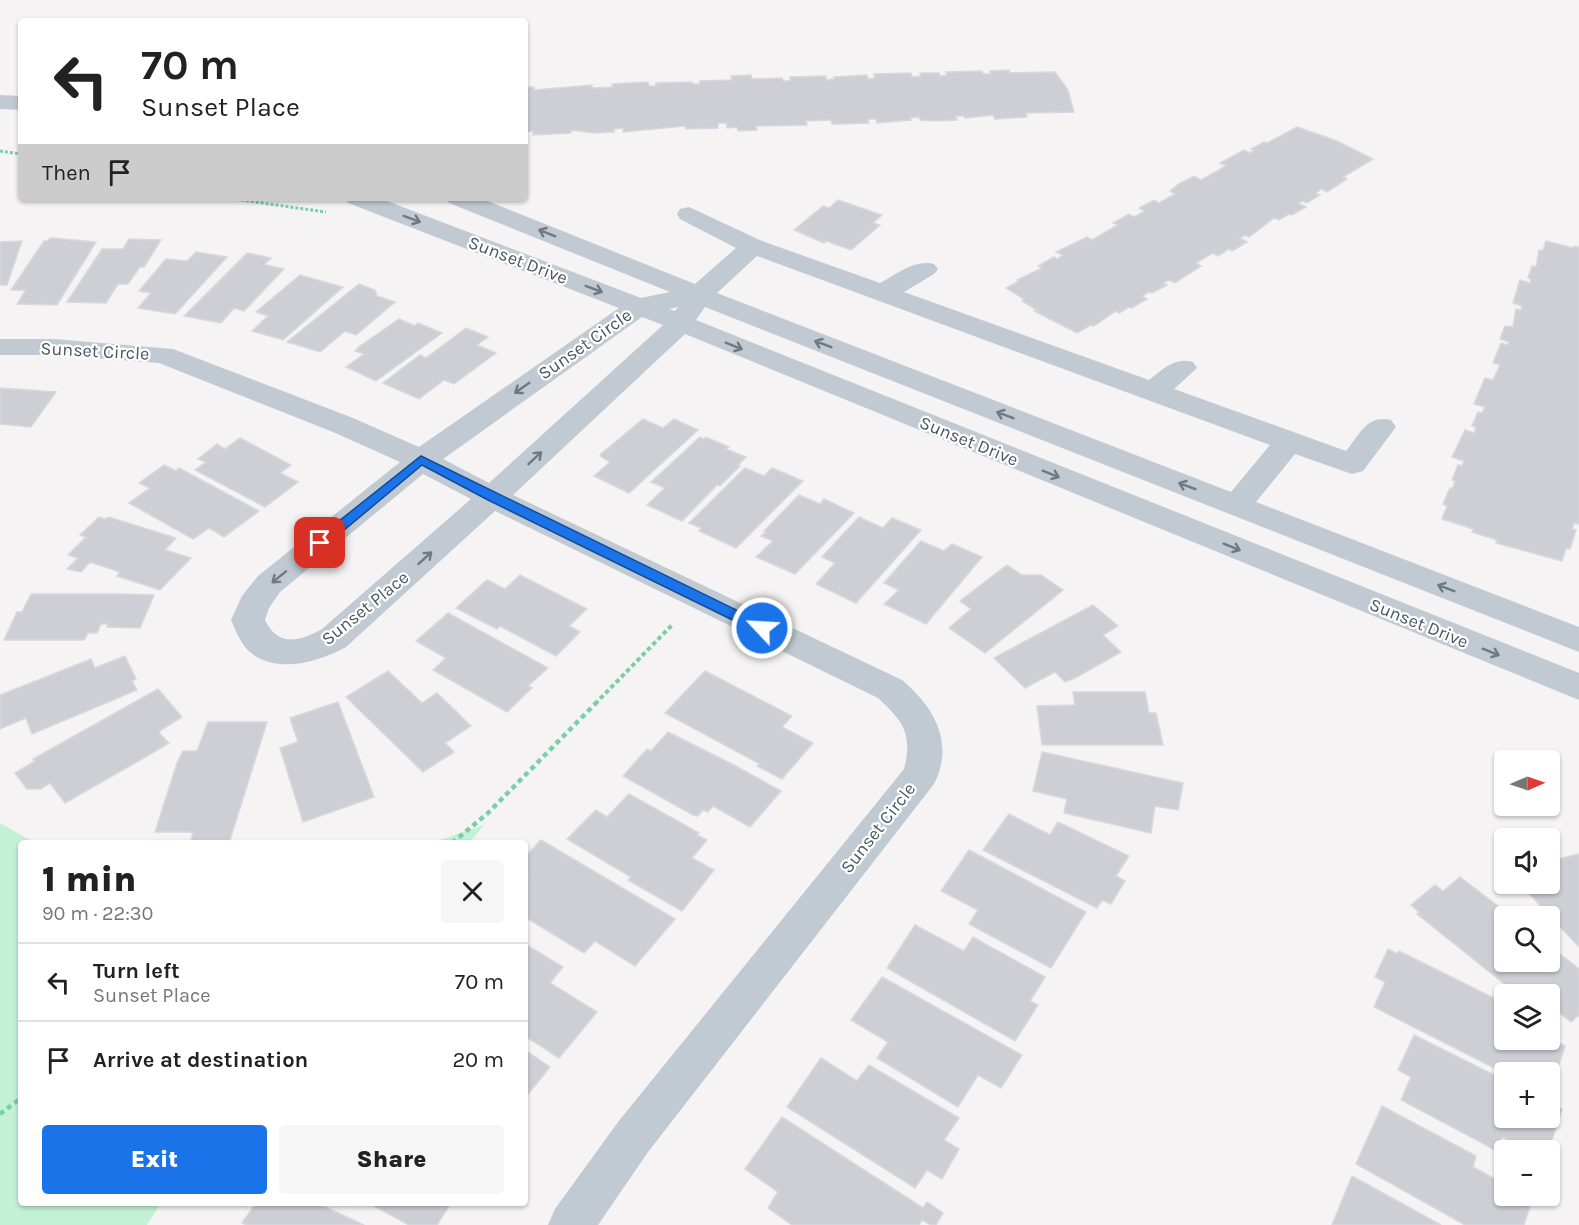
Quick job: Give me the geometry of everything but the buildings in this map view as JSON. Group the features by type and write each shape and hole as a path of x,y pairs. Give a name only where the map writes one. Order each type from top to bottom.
{"street":[{"path":"0,102 18,103"},
{"name":"Sunset Drive","path":"365,201 639,306 1579,687"},
{"name":"Sunset Drive","path":"465,201 1579,640"},
{"path":"689,214 753,246 1352,465 1381,427"},
{"path":"492,497 680,324 699,295 753,246"},
{"path":"882,293 925,269"},
{"name":"Sunset Circle","path":"421,460 639,306 699,295"},
{"name":"Sunset Circle","path":"0,347 54,347 163,355 342,425 421,460 698,598 890,689 909,706 923,727 927,753 921,774 633,1137 571,1225"},
{"path":"1153,391 1183,368"},
{"path":"1236,506 1289,441"},
{"name":"Sunset Place","path":"421,460 270,584 254,604 248,620 261,643 272,649 305,650 321,646 334,638 492,497"}],"path":[{"path":"0,151 18,154"},
{"path":"248,201 330,212"},
{"path":"456,840 488,813 698,598"},
{"path":"0,1114 18,1100"}],"green space":[{"path":"0,823 30,840 18,840 18,1206 159,1206 147,1225 0,1225"},
{"path":"484,825 472,840 440,840"}],"route":[{"path":"320,543 421,460 492,497 762,628"}]}
